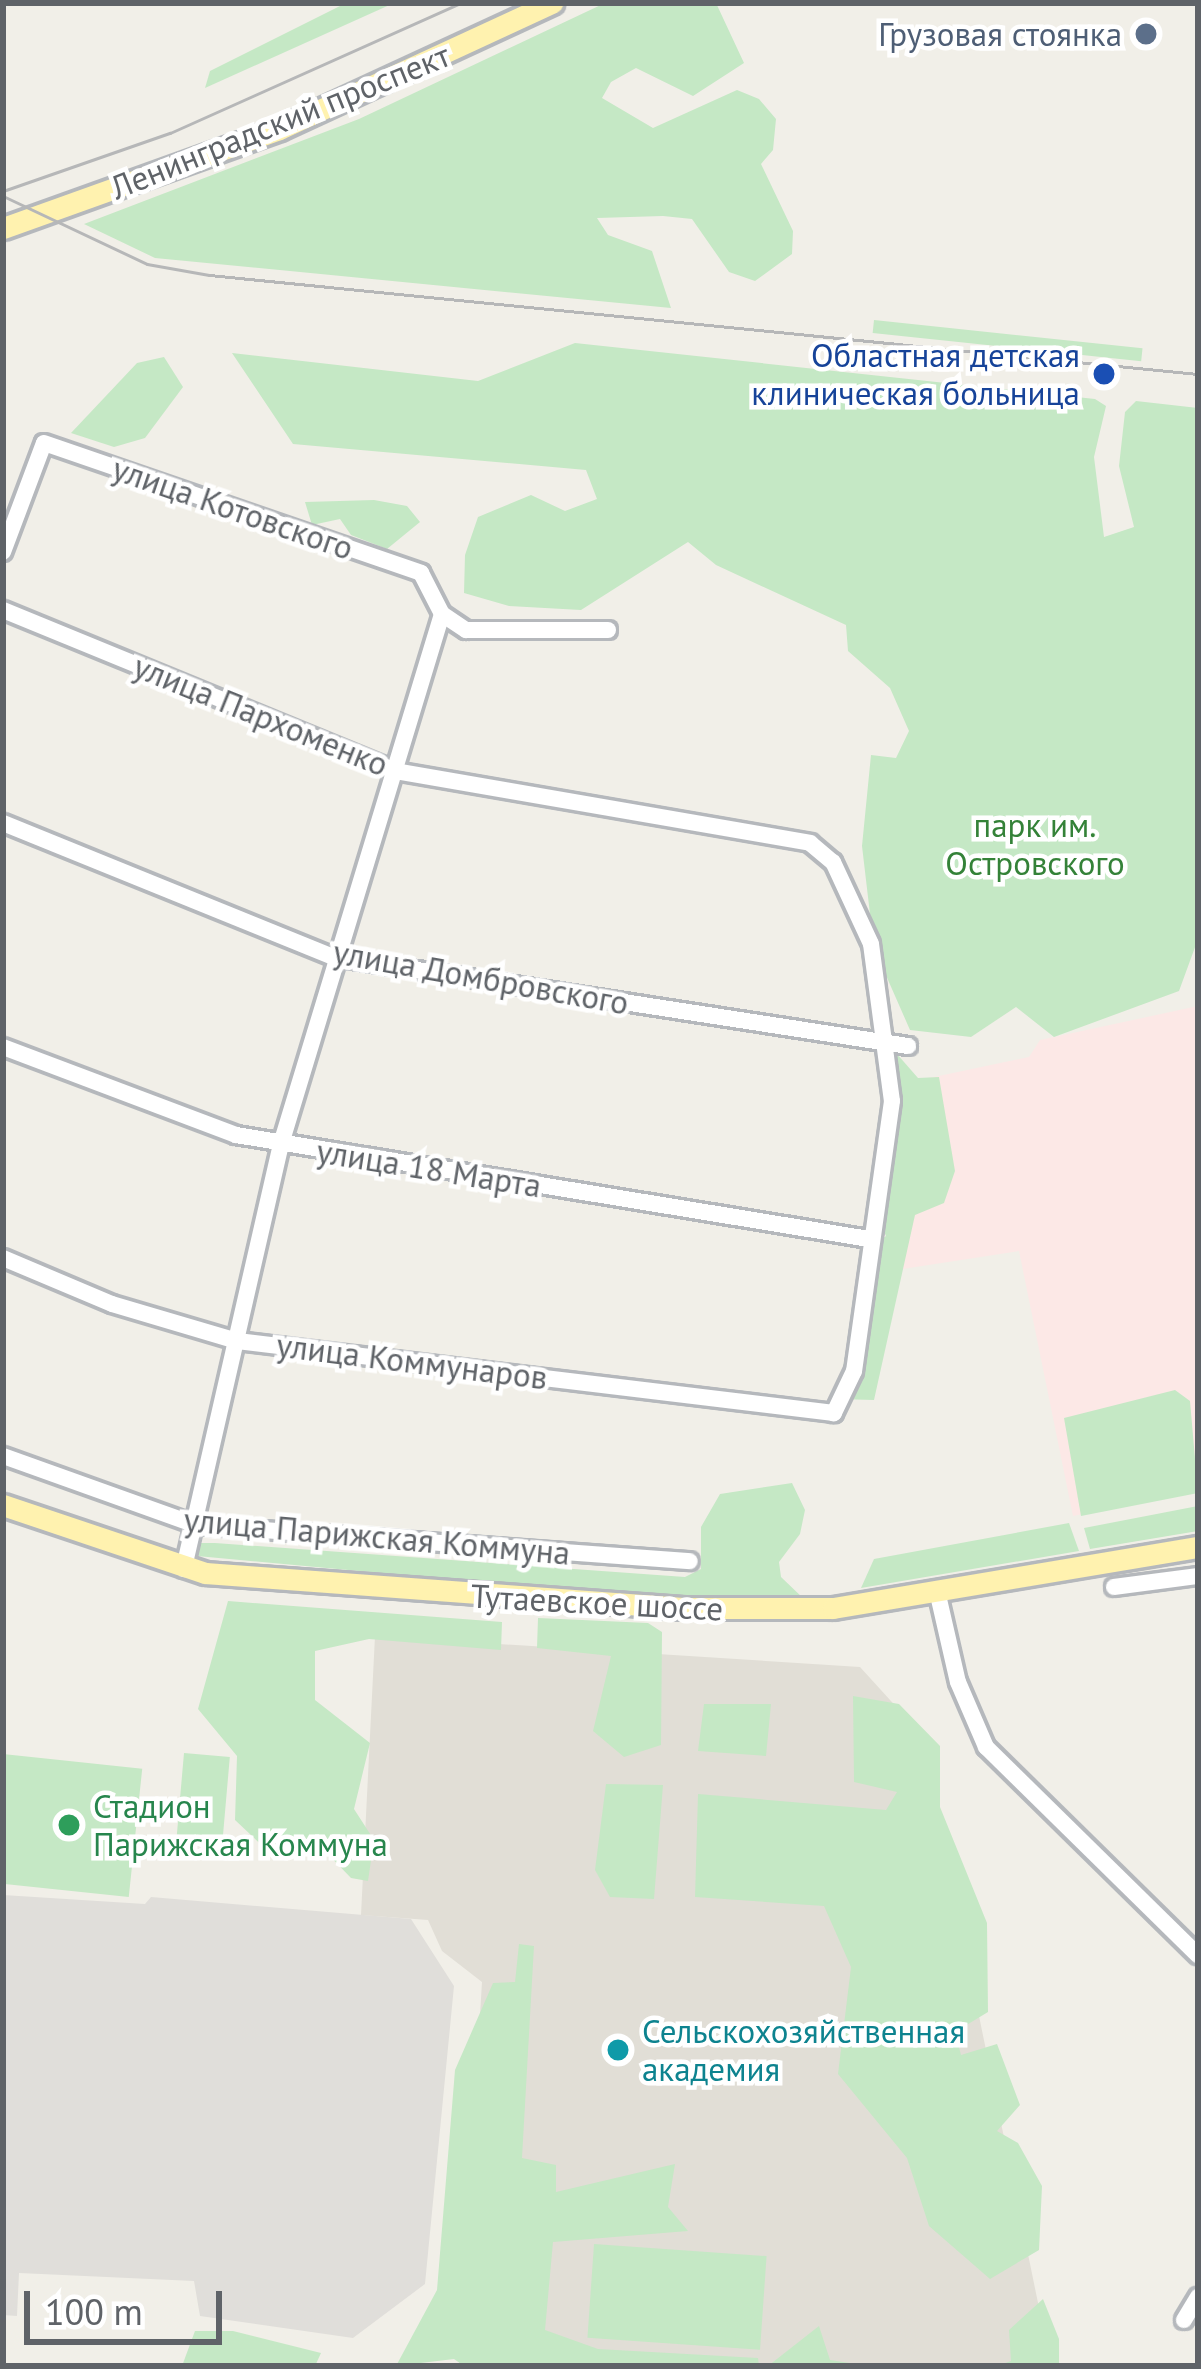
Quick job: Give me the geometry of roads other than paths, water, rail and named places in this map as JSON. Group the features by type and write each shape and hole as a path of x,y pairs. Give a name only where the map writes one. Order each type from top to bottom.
{"main road":[{"name":"Ленинградский проспект","path":"3,228 279,129 553,3"},
{"name":"Тутаевское шоссе","path":"3,1505 184,1569 789,1612 938,1595 1198,1546"}],"street":[{"name":"улица Котовского","path":"3,552 44,442 421,573 442,614"},
{"name":"улица Пархоменко","path":"3,610 395,771 810,843 833,862 871,944 888,1043"},
{"path":"184,1569 281,1144 333,956 442,614 466,630 608,630"},
{"name":"улица Домбровского","path":"3,823 333,956 908,1046"},
{"path":"869,1239 892,1101 888,1043"},
{"name":"улица 18 Марта","path":"3,1047 236,1135 869,1239"},
{"name":"улица Коммунаров","path":"3,1258 112,1304 237,1341 834,1413 854,1371 869,1239"},
{"name":"улица Парижская Коммуна","path":"3,1456 196,1526 690,1561"},
{"path":"1114,1587 1198,1576"},
{"path":"938,1595 958,1682 986,1748 1198,1955"},
{"path":"1184,2320 1198,2297"}],"tram line":[{"path":"3,191 170,133 461,3"},
{"path":"3,196 147,264 209,275 1198,374"}],"place":[{"name":"Грузовая стоянка","path":"1146,34"},
{"name":"Областная детская клиническая больница","path":"1104,374"},
{"name":"Стадион Парижская Коммуна","path":"69,1825"},
{"name":"Сельскохозяйственная академия","path":"618,2050"}],"park label":[{"name":"парк им. Островского","path":"1035,844"}]}
